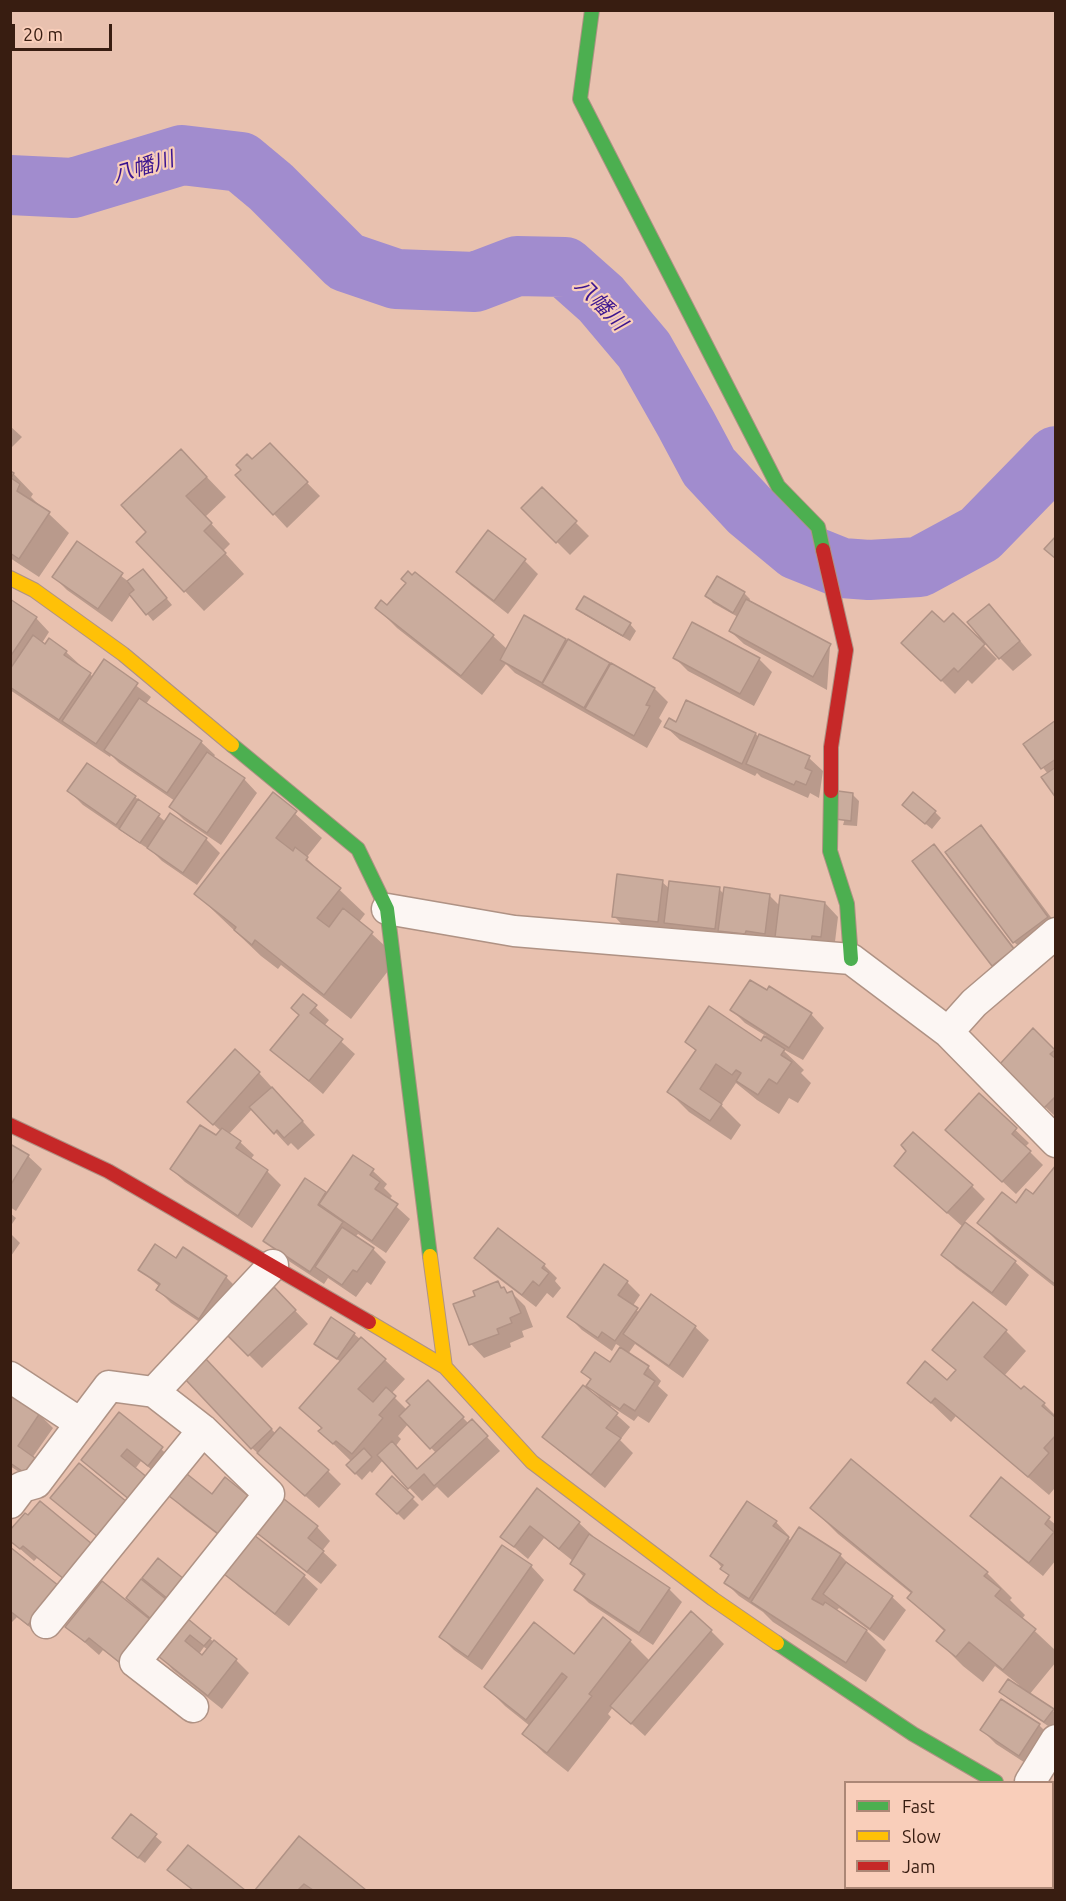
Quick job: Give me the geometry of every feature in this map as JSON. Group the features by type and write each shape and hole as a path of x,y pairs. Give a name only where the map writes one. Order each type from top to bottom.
{"street":[{"path":"592,10 580,99 778,486 818,527 846,650 831,747 830,851 847,904 851,959"},
{"path":"10,578 34,590 123,654 358,849 387,909 418,1171 445,1367"},
{"path":"387,909 514,931 851,959 948,1032 1056,1142"},
{"path":"948,1032 974,1003 1056,933"},
{"path":"10,1125 108,1171 445,1367 532,1461 713,1599 913,1734 994,1781"},
{"path":"154,1392 273,1265"},
{"path":"10,1377 80,1423"},
{"path":"10,1503 22,1486 36,1483 109,1386 154,1392 203,1430 269,1494 135,1662 193,1707"},
{"path":"46,1623 203,1430"},
{"path":"1031,1781 1056,1740"}],"building":[{"path":"270,443 308,482 273,515 235,475 241,470 236,465 247,454 252,459"},
{"path":"181,449 207,477 186,496 212,523 204,531 226,553 184,592 136,542 146,532 121,505"},
{"path":"10,471 14,473 11,478 20,484 17,491 50,512 19,559 10,553"},
{"path":"542,487 577,521 556,543 521,508"},
{"path":"488,530 526,559 494,601 456,572"},
{"path":"1056,536 1056,559 1044,549"},
{"path":"77,541 123,573 98,609 52,577"},
{"path":"143,569 167,598 146,615 129,594 134,590 127,581"},
{"path":"408,571 412,575 415,572 494,635 461,676 375,608 381,600 387,605 406,583 401,579"},
{"path":"717,576 745,592 733,613 705,596"},
{"path":"584,596 631,623 623,636 576,609"},
{"path":"10,599 37,617 10,657"},
{"path":"746,599 831,644 813,677 729,631"},
{"path":"989,604 1020,641 999,659 967,622"},
{"path":"932,611 944,622 953,613 985,644 958,672 954,668 941,681 901,643"},
{"path":"524,615 566,639 542,683 500,660"},
{"path":"692,622 760,658 740,694 673,658"},
{"path":"33,635 45,644 49,638 67,651 64,655 91,673 59,720 10,687 10,669"},
{"path":"568,639 610,663 584,708 542,684"},
{"path":"104,659 138,683 96,744 62,721"},
{"path":"611,663 655,688 646,705 650,706 634,736 585,709"},
{"path":"139,698 202,741 167,793 104,750"},
{"path":"686,700 756,733 742,764 664,727 669,718 676,722"},
{"path":"1056,720 1056,759 1041,769 1023,744"},
{"path":"759,734 810,756 805,768 812,771 806,785 796,781 794,785 746,764"},
{"path":"207,752 245,778 207,833 169,807"},
{"path":"87,763 136,796 116,825 67,791"},
{"path":"1056,767 1056,798 1041,777"},
{"path":"838,791 853,793 851,821 835,819"},
{"path":"273,792 297,811 276,838 293,851 295,847 308,857 306,860 341,888 317,918 329,927 343,908 373,932 324,995 255,940 252,945 234,930 236,927 194,894"},
{"path":"913,792 936,811 925,824 902,805"},
{"path":"138,799 160,814 140,843 119,829"},
{"path":"170,813 207,838 183,873 147,848"},
{"path":"981,825 1048,917 1013,943 945,852"},
{"path":"934,844 1014,949 992,966 912,861"},
{"path":"617,874 663,880 658,922 612,917"},
{"path":"669,881 720,887 715,929 664,923"},
{"path":"724,887 770,894 765,934 718,931"},
{"path":"780,895 825,902 821,937 812,936 811,942 775,937"},
{"path":"750,980 767,990 769,986 812,1013 789,1048 730,1010"},
{"path":"303,994 317,1005 310,1013 343,1039 309,1081 270,1050 299,1015 291,1008"},
{"path":"709,1006 761,1041 764,1036 785,1049 781,1055 792,1062 777,1084 769,1079 758,1095 736,1081 741,1073 736,1070 732,1075 716,1064 700,1089 722,1104 710,1121 667,1092 696,1050 685,1042"},
{"path":"1033,1028 1055,1050 1050,1054 1056,1059 1056,1096 1044,1108 999,1065"},
{"path":"235,1049 260,1072 213,1125 187,1102"},
{"path":"272,1087 303,1121 284,1138 277,1130 274,1134 249,1107"},
{"path":"979,1093 1017,1128 1012,1134 1031,1151 1002,1182 945,1130"},
{"path":"200,1125 216,1135 222,1128 241,1141 236,1148 268,1170 238,1216 170,1169"},
{"path":"913,1132 973,1185 947,1213 894,1166 906,1151 901,1145"},
{"path":"10,1144 29,1155 10,1186"},
{"path":"353,1155 374,1169 370,1175 380,1182 375,1189 398,1204 372,1241 319,1204"},
{"path":"1056,1165 1056,1285 977,1223 1002,1192 1016,1203 1026,1189 1033,1194"},
{"path":"305,1178 326,1192 318,1205 343,1222 310,1272 263,1241"},
{"path":"965,1222 1016,1261 992,1293 941,1255"},
{"path":"342,1227 374,1248 357,1272 353,1270 342,1285 315,1267"},
{"path":"498,1228 545,1264 542,1268 549,1273 539,1286 533,1281 522,1295 474,1258"},
{"path":"155,1244 176,1258 183,1247 227,1276 199,1319 156,1290 160,1284 138,1270"},
{"path":"604,1264 628,1281 618,1295 638,1308 615,1341 602,1332 598,1338 567,1317"},
{"path":"498,1281 507,1293 512,1291 521,1313 510,1318 512,1323 497,1329 499,1334 469,1345 453,1304 475,1296 473,1291"},
{"path":"274,1287 296,1310 248,1356 226,1334"},
{"path":"651,1294 696,1326 669,1366 623,1334"},
{"path":"973,1302 1007,1330 984,1357 1021,1389 1024,1386 1045,1403 1042,1406 1056,1418 1056,1435 1044,1448 1049,1453 1028,1477 935,1398 931,1403 907,1383 925,1361 947,1380 956,1370 932,1350"},
{"path":"331,1317 355,1333 337,1359 314,1344"},
{"path":"361,1337 386,1359 358,1389 373,1402 386,1387 396,1396 379,1415 383,1418 352,1454 336,1441 333,1444 318,1431 322,1428 299,1408"},
{"path":"620,1347 649,1366 644,1374 655,1381 635,1411 624,1404 620,1409 586,1386 591,1379 581,1372 595,1352 610,1362"},
{"path":"205,1358 272,1429 251,1449 184,1378"},
{"path":"428,1380 464,1417 430,1449 399,1416 410,1405 406,1401"},
{"path":"583,1385 618,1413 606,1428 621,1438 591,1475 542,1437"},
{"path":"13,1395 40,1413 18,1446 35,1458 25,1473 10,1463 10,1398"},
{"path":"119,1412 163,1447 148,1466 127,1449 121,1456 148,1478 130,1500 81,1460"},
{"path":"472,1419 488,1436 434,1486 424,1474 408,1489 377,1455 392,1441 417,1469"},
{"path":"280,1427 329,1470 305,1496 257,1453"},
{"path":"364,1448 372,1457 355,1474 346,1465"},
{"path":"851,1459 988,1572 984,1576 1001,1589 995,1596 1036,1629 1003,1670 969,1642 956,1657 936,1641 945,1630 907,1598 912,1592 810,1508"},
{"path":"79,1463 127,1502 98,1537 50,1498"},
{"path":"187,1474 212,1494 225,1477 251,1498 221,1536 169,1496"},
{"path":"392,1476 414,1497 397,1514 376,1494"},
{"path":"1001,1477 1050,1517 1045,1524 1054,1532 1029,1563 970,1516"},
{"path":"537,1488 580,1522 559,1549 530,1526 514,1547 500,1537"},
{"path":"284,1499 318,1526 308,1538 324,1551 307,1572 257,1533"},
{"path":"40,1501 92,1544 64,1579 23,1546 20,1549 10,1541 10,1530"},
{"path":"747,1501 777,1521 773,1526 789,1537 749,1599 724,1583 729,1575 720,1569 723,1565 710,1556"},
{"path":"799,1527 841,1554 812,1599 823,1605 825,1602 867,1630 846,1663 751,1602"},
{"path":"589,1534 670,1588 639,1633 574,1590 585,1574 570,1564"},
{"path":"254,1535 305,1575 275,1614 224,1574"},
{"path":"502,1545 532,1565 468,1657 439,1637"},
{"path":"10,1547 59,1586 28,1625 10,1611"},
{"path":"158,1558 184,1579 168,1599 142,1578"},
{"path":"846,1562 893,1596 870,1629 823,1594"},
{"path":"141,1579 167,1600 151,1619 126,1598"},
{"path":"102,1581 152,1621 119,1662 89,1638 85,1642 65,1627"},
{"path":"691,1611 712,1630 631,1724 610,1706"},
{"path":"603,1617 631,1640 589,1694 592,1696 547,1753 522,1734 567,1677 562,1673 526,1720 484,1687 534,1622 574,1654"},
{"path":"188,1619 211,1638 204,1646 190,1635 185,1641 202,1655 214,1640 237,1659 208,1696 158,1656"},
{"path":"1008,1679 1054,1709 1044,1722 999,1692"},
{"path":"1001,1699 1040,1724 1019,1756 980,1730"},
{"path":"131,1814 157,1834 138,1858 112,1838"},
{"path":"299,1836 366,1890 313,1890 304,1884 298,1890 255,1890"},
{"path":"188,1845 245,1890 193,1890 167,1870"}],"waterway":[{"name":"八幡川","path":"10,185 73,188 182,155 241,162 271,187 346,262 396,279 475,282 517,266 565,267 601,299 644,350 709,467 750,511 797,550 842,568 869,570 919,567 980,534 1056,456"}],"traffic: fast":[{"path":"592,10 580,99 778,486 818,527 823,550"},
{"path":"232,745 358,849 387,909 430,1256"},
{"path":"831,791 830,851 847,904 851,959"},
{"path":"777,1643 913,1734 994,1781"}],"traffic: slow":[{"path":"10,578 34,590 123,654 232,745"},
{"path":"430,1256 445,1367"},
{"path":"369,1322 445,1367 532,1462 713,1599 777,1643"}],"traffic: jam":[{"path":"823,550 846,650 831,747 831,791"},
{"path":"10,1125 108,1171 369,1322"}]}
